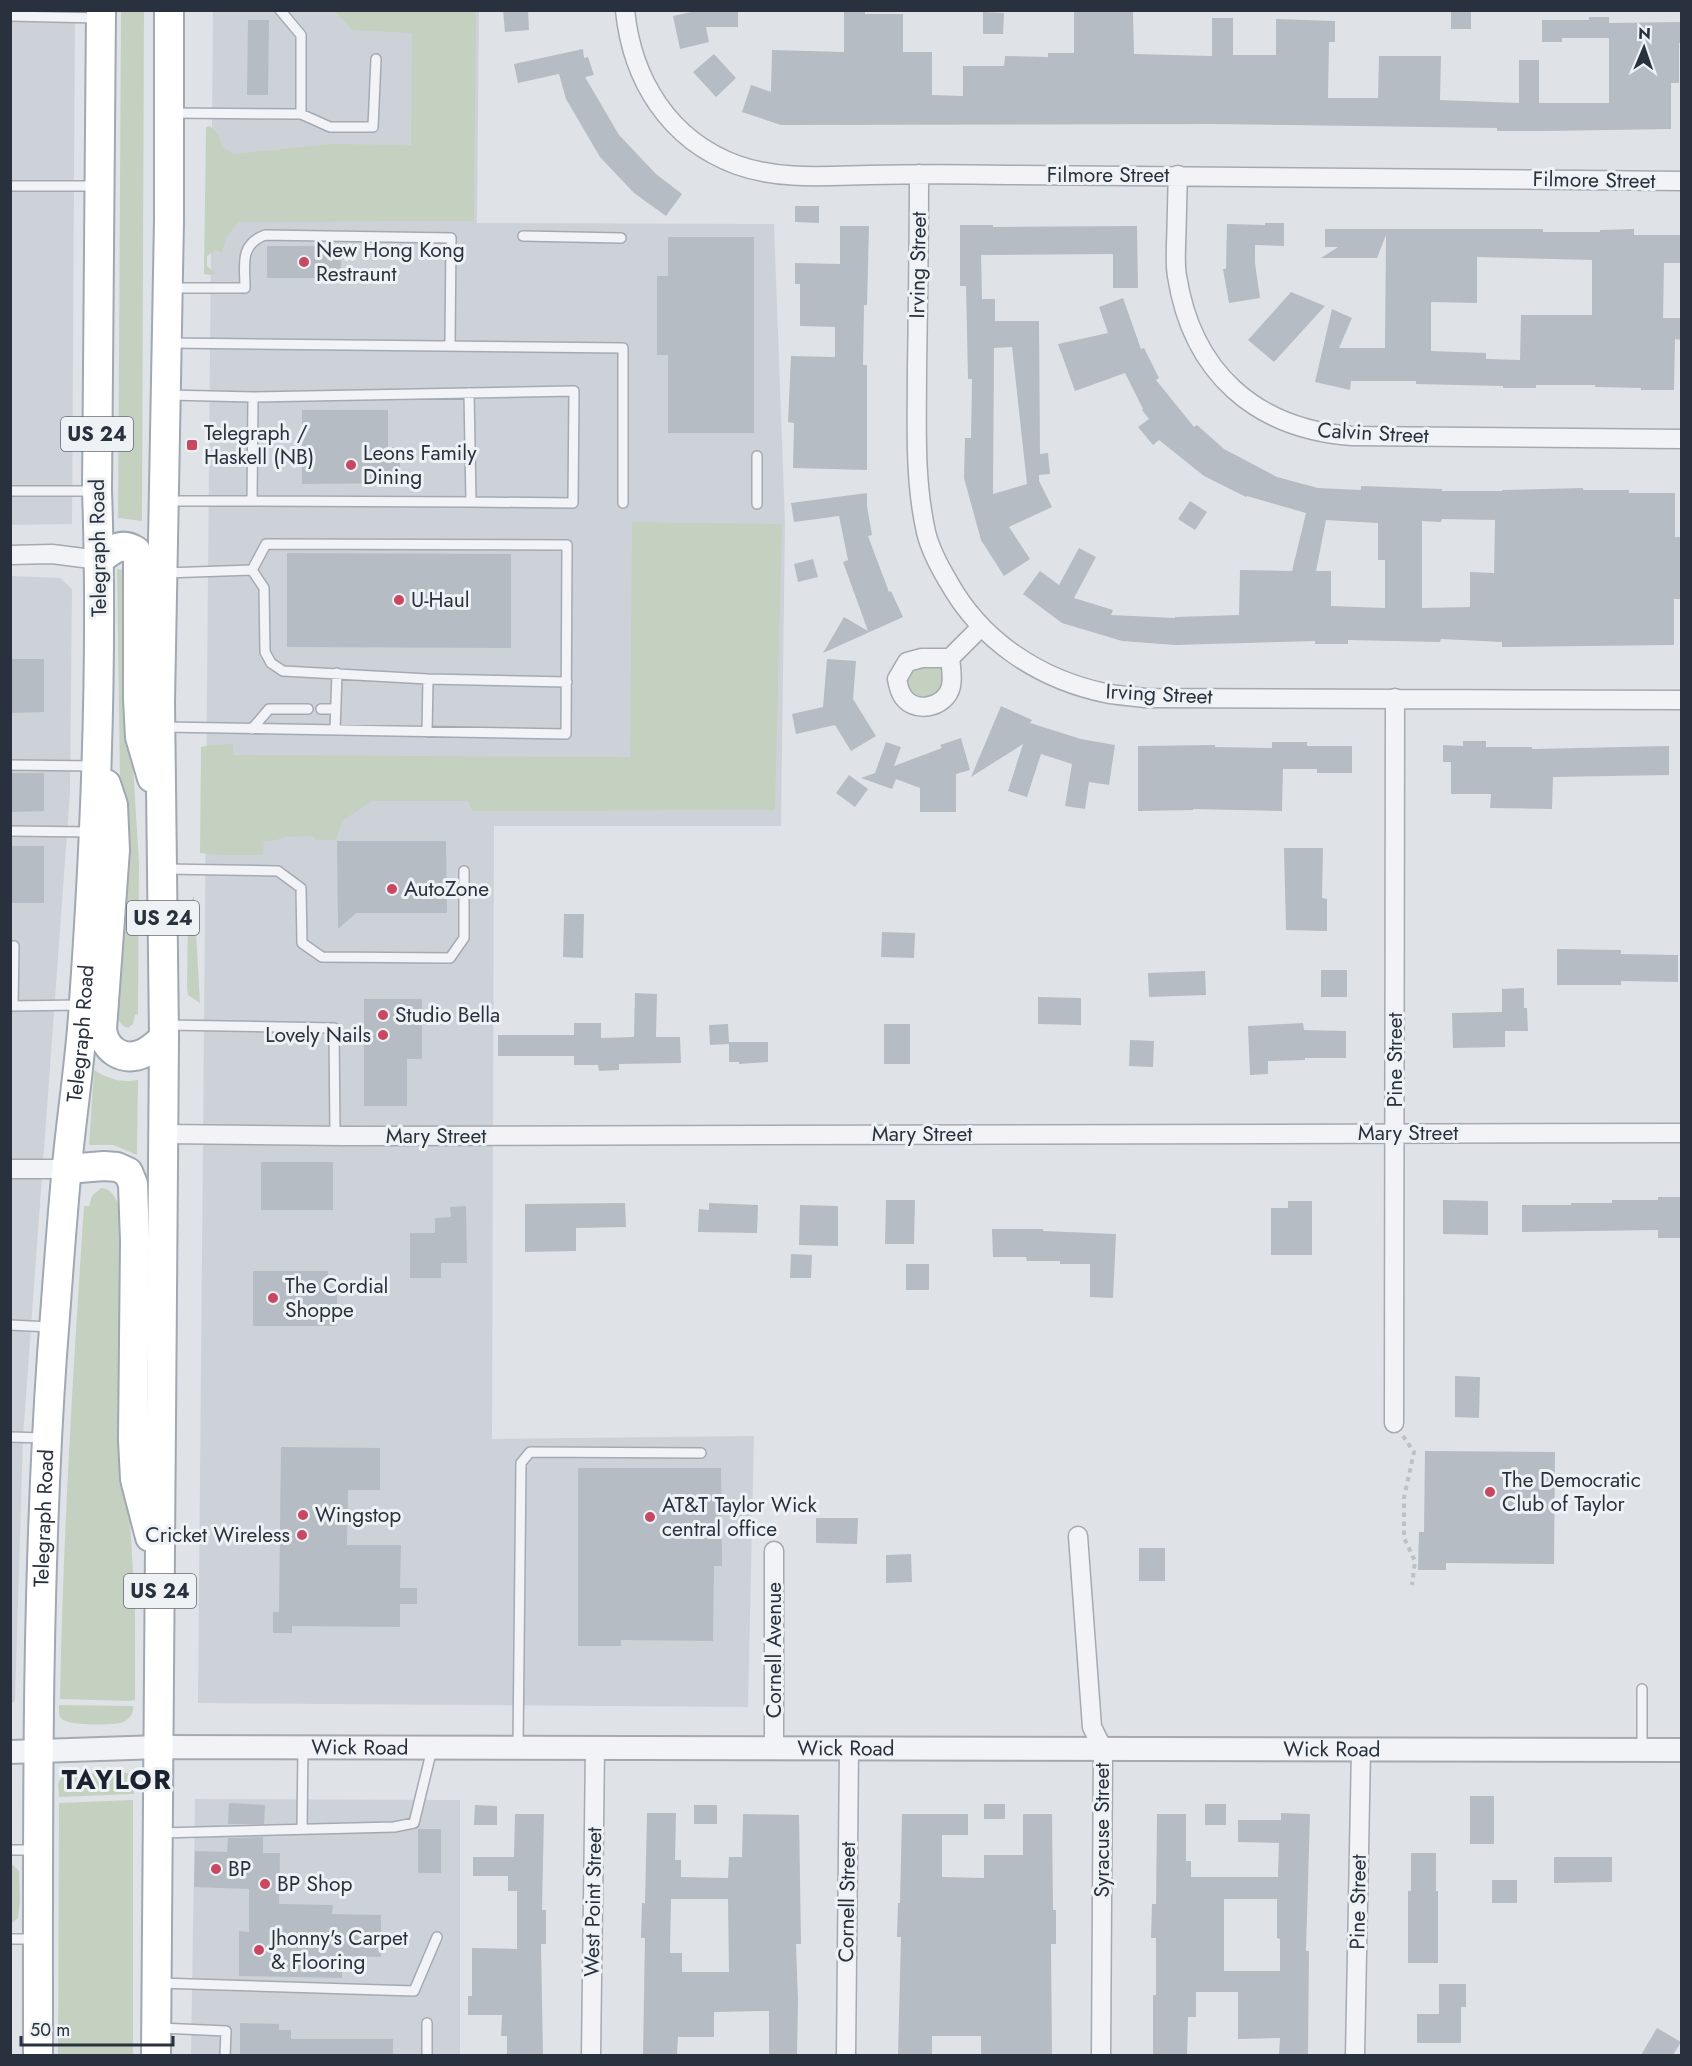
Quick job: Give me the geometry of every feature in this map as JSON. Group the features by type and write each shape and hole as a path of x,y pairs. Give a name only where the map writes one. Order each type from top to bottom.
{"main road":[{"name":"US 24","path":"156,2042 164,1032 161,727 168,288 169,10"},
{"name":"Telegraph Road","path":"38,2055 24,1939 24,1752 44,1505 54,1327 84,1005 97,763 101,14"},
{"path":"99,560 115,547 123,545 136,551 138,560 140,737 161,812"},
{"path":"97,763 113,805 115,850 103,1039 108,1048 117,1054 144,1054 164,1032"},
{"path":"67,1169 117,1167 128,1172 133,1184 133,1450 135,1479 160,1578"}],"street":[{"name":"Filmore Street","path":"626,10 632,51 653,98 683,132 698,144 720,158 762,172 788,176 1178,175 1682,181"},
{"name":"Irving Street","path":"919,174 916,463 926,534 940,567 959,601 981,627 1008,651 1041,671 1070,684 1107,694 1145,698 1682,700"},
{"name":"Calvin Street","path":"1178,175 1176,273 1190,325 1200,348 1225,382 1266,413 1307,430 1352,436 1682,439"},
{"path":"10,555 52,554 99,560"},
{"path":"950,658 981,627"},
{"name":"Pine Street","path":"1394,1423 1395,698"},
{"name":"Mary Street","path":"163,1134 335,1136 1682,1133"},
{"path":"10,1169 67,1169"},
{"name":"Syracuse Street","path":"1078,1536 1092,1727 1103,1749 1101,2055"},
{"name":"Cornell Avenue","path":"774,1551 774,1749"},
{"name":"Wick Road","path":"24,1752 160,1747 1682,1750"},
{"name":"West Point Street","path":"591,2055 595,1749"},
{"name":"Cornell Street","path":"846,2055 849,1749"},
{"name":"Pine Street","path":"1355,2055 1361,1749"}],"lane":[{"path":"280,10 301,34 301,114"},
{"path":"10,16 101,14"},
{"path":"169,113 301,114 330,127 374,127 376,59"},
{"path":"10,186 99,186"},
{"path":"168,288 246,288 245,250 253,239 265,235 451,238 450,345"},
{"path":"523,236 621,238"},
{"path":"167,342 622,348 623,504"},
{"path":"164,501 573,503 574,391 253,397 165,395"},
{"path":"469,393 471,502"},
{"path":"252,501 253,397"},
{"path":"757,456 757,504"},
{"path":"10,491 97,490"},
{"path":"161,727 566,734 567,545 266,544 252,570"},
{"path":"162,573 252,570"},
{"path":"252,570 264,588 265,652 271,663 283,671 428,679 567,682"},
{"path":"335,730 337,673"},
{"path":"427,732 428,679"},
{"path":"252,729 269,709 308,709"},
{"path":"321,709 336,709"},
{"path":"10,765 97,763"},
{"path":"10,831 93,832"},
{"path":"162,869 278,871 301,888 302,943 322,957 439,958 450,958 464,938 464,870"},
{"path":"10,946 14,946 12,1006 84,1005"},
{"path":"164,1032 334,1028 335,1136"},
{"path":"10,1325 54,1327"},
{"path":"10,1437 47,1438"},
{"path":"518,1749 520,1463 530,1452 701,1453"},
{"path":"1642,1689 1642,1750"},
{"path":"302,1828 303,1748"},
{"path":"159,1833 394,1827 414,1822 432,1749"},
{"path":"157,1983 414,1992 437,1937"},
{"path":"427,2055 428,2023"},
{"path":"156,2042 226,2031 225,2055"}],"path":[{"path":"1394,1423 1414,1452 1404,1498 1404,1538 1415,1561 1412,1585"}],"shaded area":[{"path":"10,11 75,11 72,524 11,525"},
{"path":"213,11 479,11 477,223 774,224 785,522 781,826 494,826 492,1439 754,1436 748,1707 198,1703"},
{"path":"11,576 60,578 72,589 70,793 23,1437 15,1701 11,1704"},
{"path":"195,1799 460,1800 460,2055 191,2056"}],"green space":[{"path":"121,11 144,11 142,521 118,518"},
{"path":"335,11 476,11 474,221 238,222 226,238 222,253 216,250 207,256 207,266 216,274 204,274 206,127 210,126 219,135 222,147 235,154 331,144 411,145 412,33 352,30"},
{"path":"632,522 782,524 775,810 472,811 468,801 372,801 342,821 336,840 316,840 313,836 284,837 264,841 263,855 200,853 201,747 233,744 233,755 630,757"},
{"path":"117,569 125,570 130,717 139,863 138,1014 135,1015 133,1024 128,1028 120,1022 116,1005 121,851"},
{"path":"942,665 942,688 938,695 918,700 906,690 909,674 916,667"},
{"path":"194,896 200,1003 188,995 187,988 188,906"},
{"path":"94,1070 115,1080 138,1080 137,1155 113,1145 89,1145"},
{"path":"101,1188 112,1193 121,1212 126,1452 135,1606 135,1700 130,1701 60,1699 69,1452 84,1206 89,1206 92,1196"},
{"path":"59,1705 133,1706 133,1712 126,1721 120,1723 80,1724 62,1719 59,1715"},
{"path":"128,1773 133,1781 134,1794 59,1797 58,1783 63,1775"},
{"path":"133,1800 133,2055 58,2055 59,1803"},
{"path":"11,1863 19,1871 20,1901 18,1918 12,1923"}],"building":[{"path":"503,10 528,10 529,30 505,32"},
{"path":"700,10 738,10 738,27 706,27 709,42 680,49 673,16"},
{"path":"1451,10 1471,10 1471,29 1451,29"},
{"path":"844,11 865,11 865,14 903,14 903,52 932,52 932,95 963,96 963,66 1004,66 1005,56 1048,57 1048,53 1074,53 1074,12 1133,12 1134,54 1212,56 1212,18 1233,18 1233,55 1276,55 1276,19 1335,21 1335,42 1329,42 1328,98 1378,98 1379,56 1441,56 1440,100 1519,103 1519,60 1539,60 1539,103 1609,103 1609,38 1562,38 1562,42 1542,42 1542,20 1589,20 1589,17 1609,17 1609,23 1682,22 1682,43 1679,43 1679,83 1671,83 1671,129 1497,131 1497,128 1213,124 781,125 742,112 751,85 771,92 772,50 844,52"},
{"path":"983,12 1004,13 1003,34 983,34"},
{"path":"248,20 269,20 268,95 247,95"},
{"path":"583,49 584,58 588,57 594,75 585,77 619,135 656,174 682,194 666,216 634,193 600,157 566,99 559,74 518,83 514,64"},
{"path":"714,54 736,78 716,97 693,72"},
{"path":"795,206 819,206 819,223 795,222"},
{"path":"1265,223 1284,223 1284,246 1255,245 1260,298 1229,303 1223,269 1226,269 1227,224 1265,225"},
{"path":"960,225 993,225 993,227 1137,226 1138,288 1113,288 1113,254 981,255 982,299 995,299 995,321 1039,321 1040,454 1048,453 1050,474 1039,475 1039,481 1052,507 1009,527 1030,559 1004,576 981,540 964,478 965,438 971,438 972,379 968,379 966,286 960,286","holes":["1012,347 1027,484 993,494 994,348"]},
{"path":"840,226 869,226 863,365 867,365 867,470 793,468 794,423 788,422 791,356 835,357 835,327 800,326 800,284 795,284 795,263 840,264"},
{"path":"1325,229 1543,229 1543,232 1600,232 1600,230 1634,229 1634,235 1682,235 1682,263 1664,263 1663,318 1682,318 1682,340 1675,339 1674,390 1641,390 1641,388 1595,387 1595,385 1536,385 1536,388 1503,388 1503,386 1416,384 1416,381 1351,381 1350,390 1315,382 1332,309 1352,318 1339,348 1385,348 1386,235 1377,258 1321,258 1338,247 1325,247","holes":["1477,257 1592,260 1592,315 1521,315 1520,360 1486,359 1486,353 1431,351 1431,302 1477,303"]},
{"path":"668,237 754,237 754,433 668,433 668,355 657,355 657,276 668,276"},
{"name":"New Hong Kong Restraunt","path":"267,246 341,246 341,278 267,278"},
{"path":"1291,292 1325,306 1274,362 1248,340"},
{"path":"1123,298 1141,349 1144,348 1159,378 1156,380 1194,427 1197,425 1224,449 1277,477 1318,488 1361,490 1361,486 1442,489 1442,491 1583,488 1583,490 1629,490 1629,493 1675,493 1675,537 1682,537 1682,599 1674,599 1674,645 1502,647 1502,642 1441,639 1440,642 1348,640 1348,644 1315,644 1315,641 1175,645 1122,641 1062,623 1023,594 1040,571 1059,585 1079,548 1096,557 1074,598 1113,610 1111,615 1175,618 1239,615 1240,570 1292,571 1306,513 1246,497 1204,476 1159,440 1153,445 1138,427 1149,419 1142,410 1125,373 1075,391 1058,344 1108,333 1099,307","holes":["1442,519 1495,520 1494,573 1470,572 1470,607 1422,608 1422,521 1441,522","1326,520 1378,523 1378,560 1385,560 1385,608 1331,606 1331,571 1316,571"]},
{"name":"Leons Family Dining","path":"302,410 388,410 388,447 400,447 400,483 302,484"},
{"path":"867,493 872,535 868,536 889,592 891,591 903,617 823,653 844,617 868,631 843,562 848,560 839,516 794,522 791,503"},
{"path":"1190,501 1207,512 1195,530 1178,519"},
{"name":"U-Haul","path":"287,553 511,554 511,648 287,647"},
{"path":"813,559 818,577 798,582 794,564"},
{"path":"10,659 44,659 44,712 10,713"},
{"path":"827,659 856,661 853,699 876,736 851,751 835,725 796,734 792,714 823,707"},
{"path":"1001,706 1032,720 1030,723 1081,739 1115,745 1109,785 1089,782 1085,809 1065,806 1072,764 1041,754 1027,797 1008,791 1023,744 971,777"},
{"path":"961,738 970,770 956,774 956,812 920,812 920,788 896,779 892,789 861,778 875,773 886,742 901,747 894,766 942,748 940,745"},
{"path":"1463,741 1486,741 1486,747 1532,747 1532,749 1669,746 1669,775 1553,777 1552,809 1490,808 1491,794 1451,794 1451,762 1443,762 1443,745 1463,746"},
{"path":"1272,742 1307,742 1307,746 1352,746 1352,773 1317,773 1317,769 1283,769 1282,811 1193,809 1138,811 1138,746 1215,745 1215,747 1272,748"},
{"path":"10,773 44,773 44,811 10,812"},
{"path":"849,775 868,789 855,807 836,793"},
{"name":"AutoZone","path":"337,841 446,841 447,913 356,913 338,929"},
{"path":"10,846 44,846 44,903 10,903"},
{"path":"1284,848 1323,848 1322,898 1327,899 1327,931 1286,930"},
{"path":"564,914 584,914 583,958 563,957"},
{"path":"882,932 915,933 914,958 881,957"},
{"path":"1557,949 1621,950 1621,954 1678,955 1678,982 1621,981 1621,985 1557,985"},
{"path":"1321,970 1347,970 1347,997 1321,997"},
{"path":"1205,971 1206,995 1149,997 1148,973"},
{"path":"1524,988 1524,1008 1527,1008 1528,1031 1505,1031 1505,1047 1453,1048 1452,1013 1502,1012 1502,989"},
{"path":"635,993 657,994 656,1037 680,1037 681,1063 619,1064 619,1070 599,1071 598,1065 574,1065 574,1056 498,1056 498,1035 574,1035 574,1023 601,1023 601,1038 634,1037"},
{"path":"1038,997 1081,998 1081,1025 1038,1024"},
{"path":"364,999 422,999 422,1059 407,1059 407,1106 364,1106"},
{"path":"1303,1023 1304,1030 1346,1031 1346,1058 1268,1061 1268,1074 1250,1075 1248,1026"},
{"path":"728,1024 729,1042 768,1042 768,1062 739,1064 739,1062 729,1062 729,1044 710,1045 709,1025"},
{"path":"884,1024 910,1024 910,1064 884,1064"},
{"path":"1130,1040 1154,1041 1153,1067 1129,1066"},
{"path":"261,1162 333,1162 333,1210 261,1210"},
{"path":"1658,1197 1682,1197 1682,1238 1658,1238 1658,1230 1522,1232 1522,1205 1612,1203 1612,1200 1658,1200"},
{"path":"886,1200 915,1200 914,1244 885,1244"},
{"path":"1443,1200 1488,1201 1488,1235 1443,1234"},
{"path":"1288,1201 1312,1201 1312,1255 1271,1255 1271,1208 1288,1208"},
{"path":"625,1203 626,1227 576,1228 576,1251 525,1252 525,1204"},
{"path":"709,1203 758,1205 757,1233 698,1232 699,1209 709,1210"},
{"path":"800,1205 838,1206 838,1246 799,1245"},
{"path":"466,1206 467,1263 441,1263 441,1278 410,1278 410,1233 435,1233 435,1218 451,1217 450,1207"},
{"path":"992,1229 1043,1229 1043,1231 1116,1234 1113,1298 1090,1297 1090,1264 1027,1261 1026,1257 993,1257"},
{"path":"791,1254 812,1255 811,1278 790,1278"},
{"path":"906,1264 929,1264 929,1290 906,1290"},
{"path":"253,1271 328,1271 328,1288 337,1288 337,1326 253,1326"},
{"path":"1455,1376 1480,1377 1479,1418 1455,1417"},
{"path":"281,1447 380,1448 380,1490 348,1490 347,1545 401,1545 400,1588 417,1588 417,1604 400,1604 400,1627 292,1626 292,1633 273,1633 273,1612 279,1612"},
{"name":"The Democratic Club of Taylor","path":"1425,1451 1555,1452 1554,1564 1446,1563 1446,1570 1418,1570 1419,1532 1424,1532"},
{"name":"AT&T Taylor Wick central office","path":"578,1468 721,1468 722,1566 714,1566 713,1641 621,1640 621,1646 578,1646"},
{"path":"816,1518 858,1518 857,1544 816,1543"},
{"path":"1139,1548 1165,1548 1165,1581 1139,1581"},
{"path":"911,1554 912,1582 886,1583 886,1555"},
{"path":"1470,1796 1494,1796 1494,1844 1470,1844"},
{"path":"229,1803 265,1805 264,1824 228,1824"},
{"path":"984,1804 1005,1804 1005,1819 984,1819"},
{"path":"1205,1804 1226,1804 1226,1825 1205,1825"},
{"path":"475,1805 497,1806 497,1825 474,1825"},
{"path":"694,1805 717,1805 717,1824 694,1824"},
{"path":"647,1813 676,1813 675,1860 681,1860 681,1877 728,1878 729,1857 742,1857 743,1814 799,1815 801,1944 796,1944 797,2055 769,2055 769,2011 714,2012 714,2037 678,2037 677,2055 643,2055 645,1938 641,1938 642,1903 645,1903","holes":["671,1899 728,1899 729,1972 682,1972 682,1953 670,1953"]},
{"path":"1281,1813 1310,1814 1306,1951 1309,1951 1308,2055 1279,2055 1280,2038 1238,2039 1238,1992 1196,1992 1196,2017 1188,2017 1187,2055 1153,2055 1156,1938 1151,1938 1152,1904 1156,1904 1157,1814 1186,1814 1186,1861 1191,1861 1191,1877 1278,1877 1279,1843 1238,1842 1238,1820 1281,1820","holes":["1224,1899 1277,1899 1280,1971 1224,1971"]},
{"path":"515,1814 544,1814 542,1910 546,1910 546,1944 541,1944 543,2055 507,2055 507,2036 501,2036 502,2015 468,2015 468,1996 472,1996 472,1948 517,1949 517,1891 508,1891 508,1876 473,1876 473,1857 514,1857"},
{"path":"902,1814 968,1814 968,1835 942,1835 942,1877 984,1878 984,1855 1023,1855 1023,1814 1052,1814 1053,1910 1056,1910 1056,1944 1051,1944 1052,2055 981,2055 981,2036 932,2036 932,2055 898,2055 901,1937 897,1937"},
{"path":"418,1829 441,1829 441,1873 418,1873"},
{"path":"263,1837 263,1853 280,1853 279,1904 333,1905 332,1914 381,1915 381,1957 342,1956 342,1978 239,1976 239,1931 249,1932 249,1889 194,1887 195,1851 227,1852 228,1838"},
{"path":"1411,1853 1436,1853 1438,1963 1408,1963 1408,1891 1411,1891"},
{"path":"1554,1857 1612,1857 1612,1882 1554,1883"},
{"path":"1492,1880 1517,1880 1517,1903 1492,1903"},
{"path":"1439,1984 1466,1984 1466,2007 1461,2007 1461,2043 1417,2043 1417,2014 1439,2014"},
{"path":"240,2023 279,2024 279,2030 291,2030 291,2039 393,2039 393,2055 240,2055"},
{"path":"1657,2028 1681,2042 1673,2055 1641,2055"}],"place":[{"name":"New Hong Kong Restraunt","path":"304,262"},
{"name":"Telegraph / Haskell (NB)","path":"192,445"},
{"name":"Leons Family Dining","path":"351,465"},
{"name":"U-Haul","path":"399,600"},
{"name":"AutoZone","path":"392,889"},
{"name":"Studio Bella","path":"383,1015"},
{"name":"Lovely Nails","path":"383,1035"},
{"name":"The Cordial Shoppe","path":"273,1298"},
{"name":"The Democratic Club of Taylor","path":"1490,1492"},
{"name":"Wingstop","path":"303,1515"},
{"name":"AT&T Taylor Wick central office","path":"650,1517"},
{"name":"Cricket Wireless","path":"302,1535"},
{"name":"BP","path":"216,1869"},
{"name":"BP Shop","path":"265,1884"},
{"name":"Jhonny's Carpet & Flooring","path":"259,1950"}],"district":[{"name":"TAYLOR","path":"117,1780"}]}
